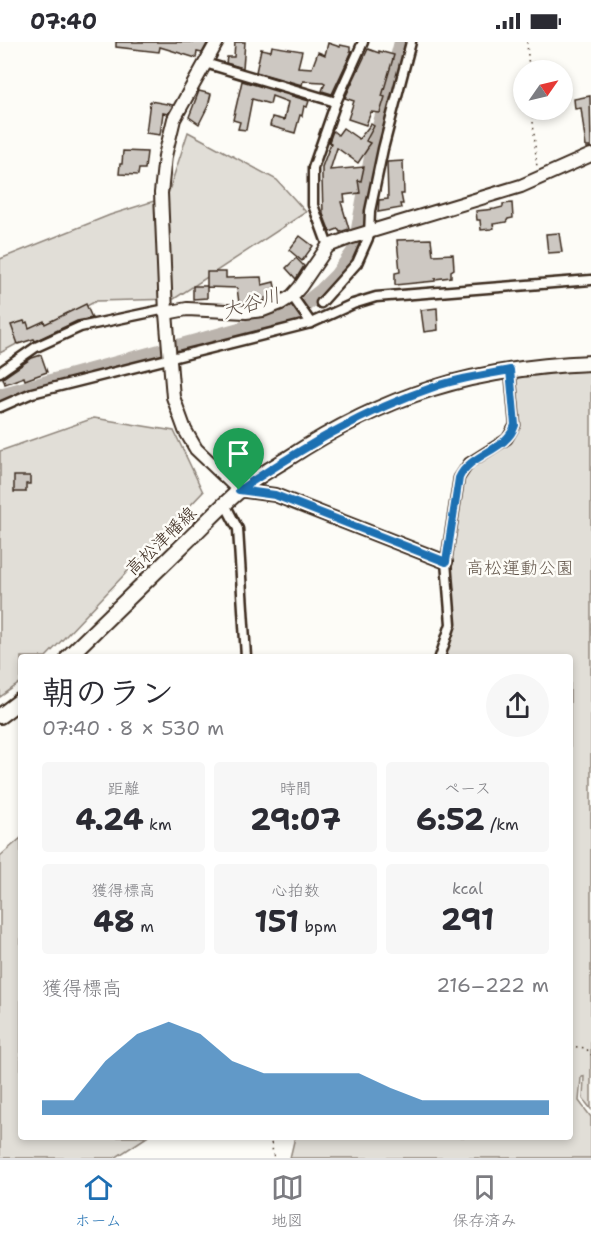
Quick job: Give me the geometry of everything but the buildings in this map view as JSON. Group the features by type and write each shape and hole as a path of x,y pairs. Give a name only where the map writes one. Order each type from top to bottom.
{"main road":[{"name":"高松津幡線","path":"71,654 239,490 304,447 393,402 436,386 510,370 545,365 591,363"},
{"path":"0,716 18,702"}],"street":[{"path":"217,42 174,119 165,156 161,193 166,311 173,397 185,430 196,449 239,490 275,495 446,562"},
{"path":"328,246 313,206 313,168 336,102 363,42"},
{"path":"321,303 357,263 369,236 367,232 370,211 383,149 411,42"},
{"path":"205,63 336,102"},
{"path":"0,372 36,346 80,327 187,309 246,312 263,310 295,299 328,246 521,186 591,155"},
{"path":"0,407 32,393 310,322 376,297 591,280"},
{"path":"295,299 310,322"},
{"path":"441,654 451,624 446,562 459,478 469,463 507,439 513,432 515,425 510,370"},
{"path":"225,504 238,529 246,654"}],"path":[{"path":"527,42 528,60"},
{"path":"533,120 537,179"},
{"path":"573,1047 586,1048 591,1056"},
{"path":"271,1140 274,1158"}],"green space":[{"path":"188,132 277,180 306,212 174,299 96,301 0,353 0,259 110,215 167,197"},
{"name":"高松運動公園","path":"591,371 591,1109 583,1099 584,1076 581,1078 579,1101 591,1117 591,1158 290,1158 294,1140 573,1140 573,654 446,654 455,625 448,570 461,478 470,465 506,444 518,428 513,376"},
{"path":"94,418 174,431 203,492 49,654 18,654 18,684 0,697 0,451"},
{"path":"18,841 18,1140 142,1140 115,1158 0,1158 0,856"}],"waterway":[{"name":"大谷川","path":"0,396 290,316 322,291 337,276 355,251 372,157 402,42"}],"route":[{"path":"510,370 515,425 513,432 507,439 469,463 463,470 459,478 446,562 275,495 239,490 304,447 345,424 393,402 436,386 510,370"}]}
